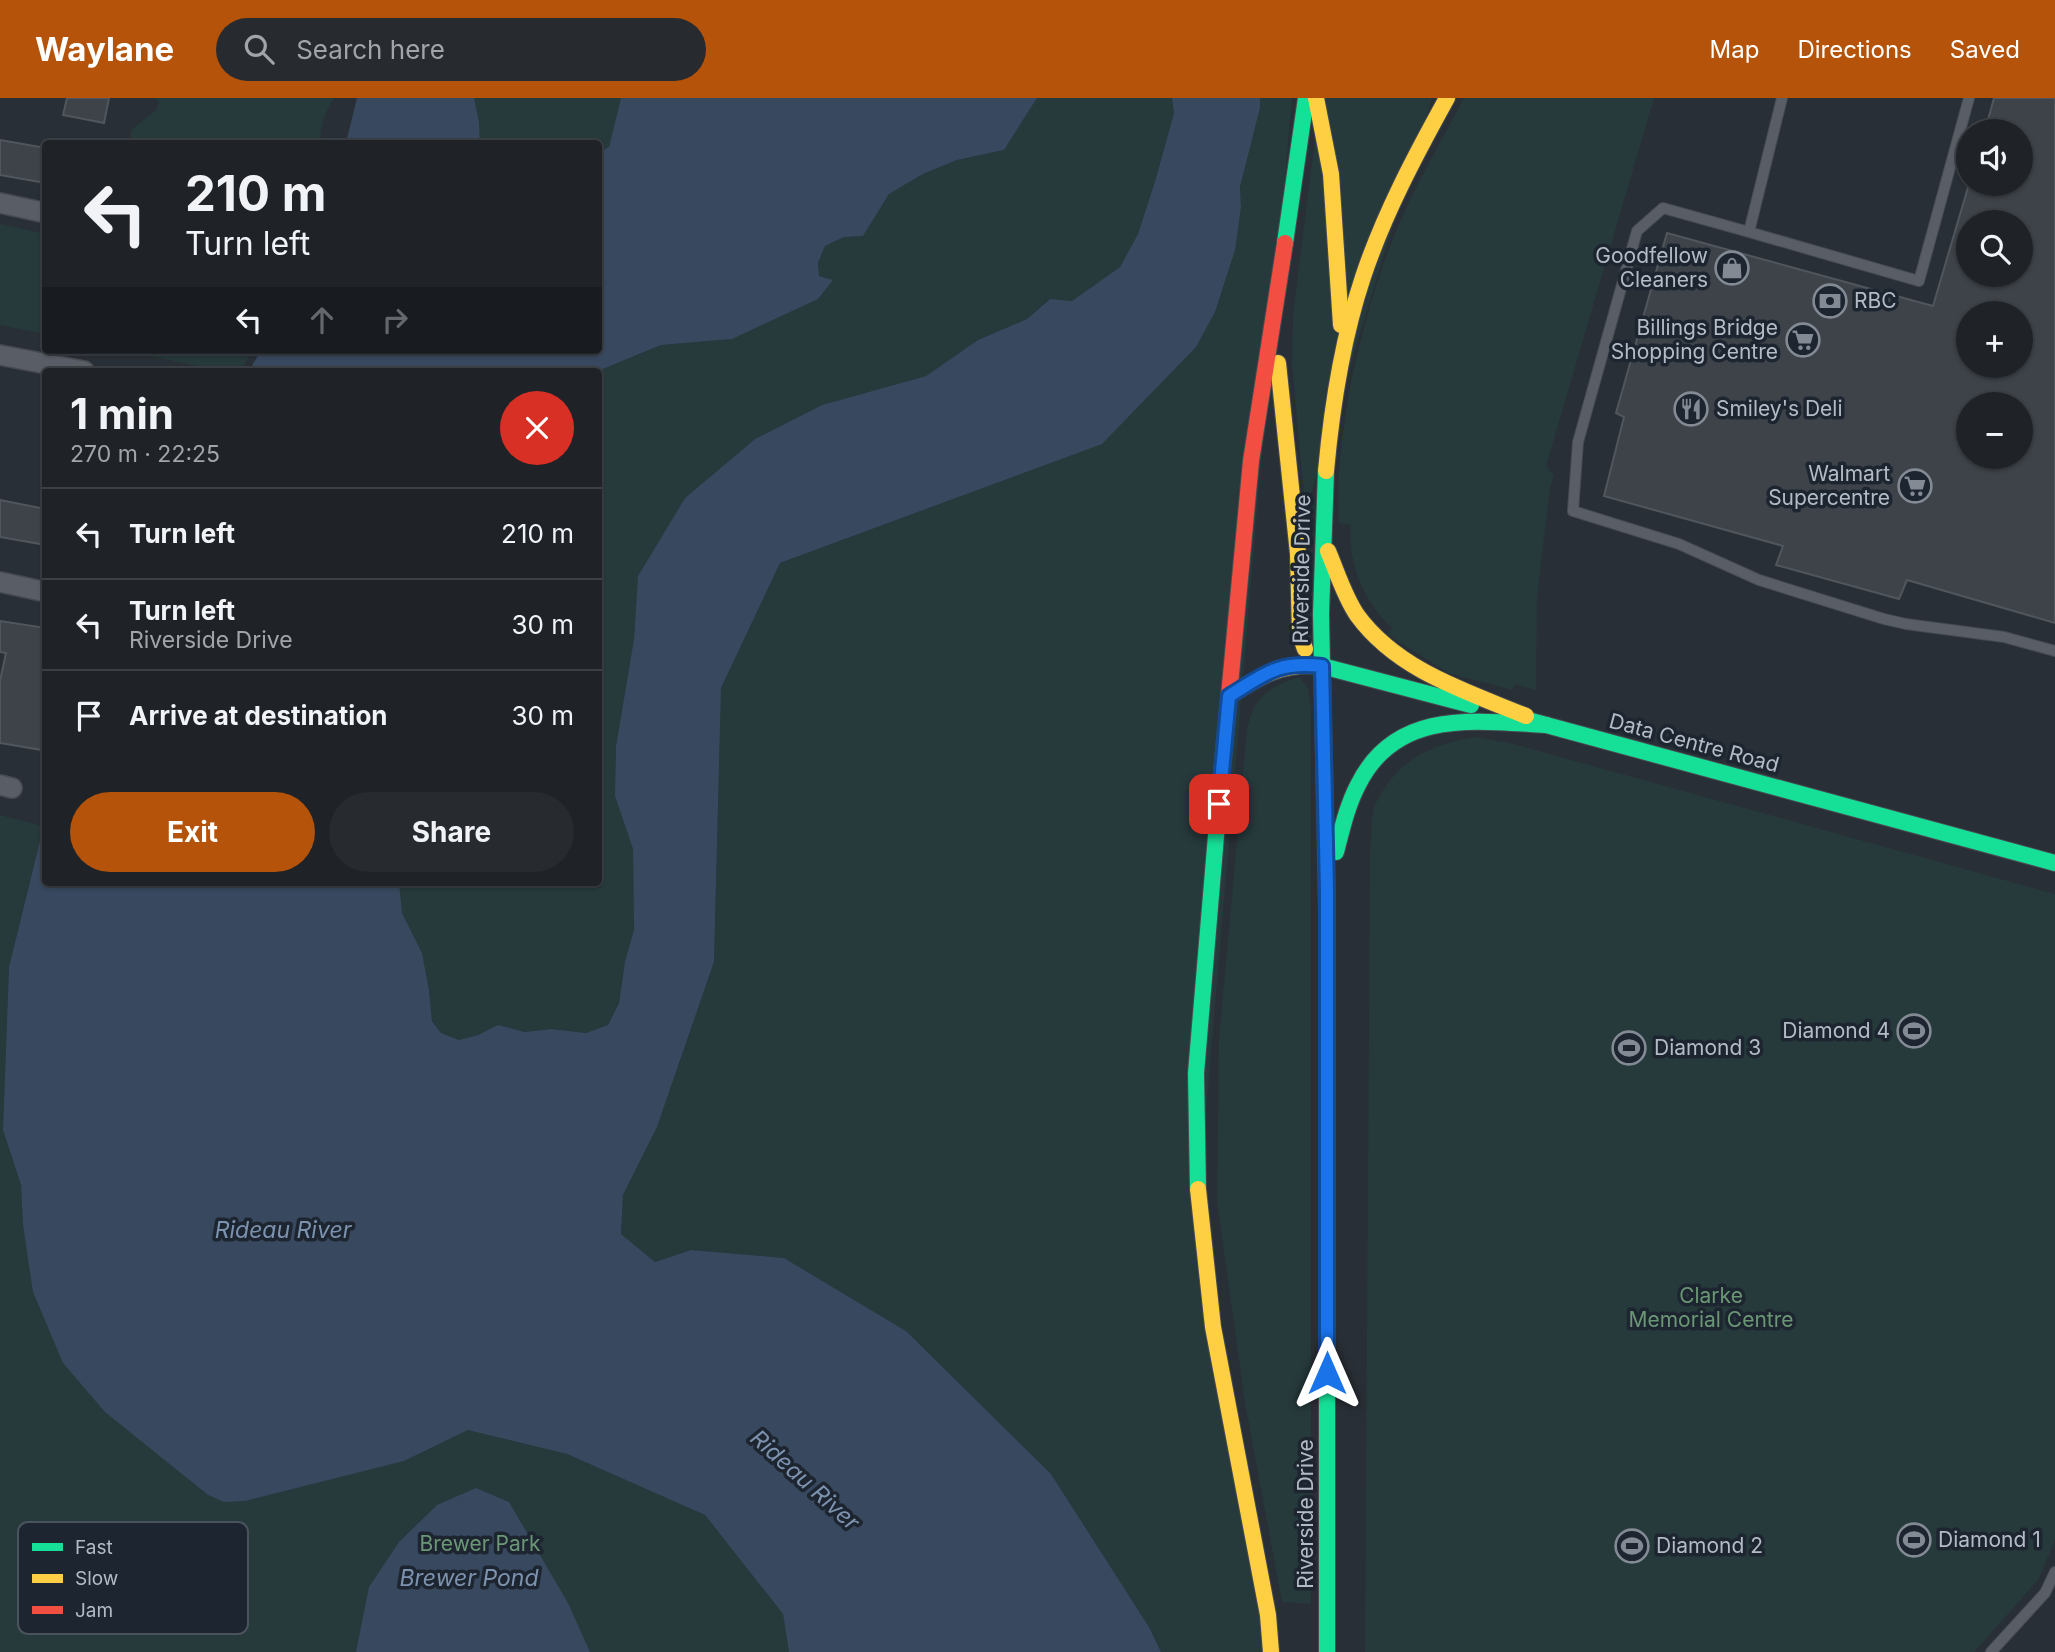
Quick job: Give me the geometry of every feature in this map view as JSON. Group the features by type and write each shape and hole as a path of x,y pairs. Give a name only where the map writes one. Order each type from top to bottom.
{"main road":[{"name":"Riverside Drive","path":"1271,1652 1268,1615 1213,1327 1198,1207 1196,1073 1251,461 1306,98"},
{"path":"1315,98 1331,174 1343,350"},
{"name":"Riverside Drive","path":"1327,1652 1327,890 1322,536 1328,440 1343,350 1363,278 1391,203 1447,98"},
{"path":"1274,323 1298,554 1300,635 1303,647 1322,666"},
{"path":"1322,536 1357,615 1381,642 1424,671 1546,725"},
{"name":"Data Centre Road","path":"1229,696 1288,664 1322,666 2055,863"},
{"path":"1327,890 1344,822 1359,783 1375,761 1406,734 1428,725 1460,720 1546,725"}],"street":[{"path":"0,203 42,212"},
{"path":"0,355 69,368"},
{"path":"0,582 42,591"}],"lane":[{"path":"1749,232 1782,98"},
{"path":"1969,98 1919,281 1663,208 1637,231 1578,442 1573,511 1679,544 1759,580 1884,619 2004,637 2055,651"},
{"path":"1991,1652 2050,1595 2055,1572"}],"green space":[{"path":"155,98 334,98 324,120 320,140 133,140 131,130 156,110 159,103"},
{"path":"474,98 621,98 609,147 602,150 602,140 480,140"},
{"path":"1037,98 1172,98 1174,113 1156,178 1138,234 1120,267 1072,301 1049,299 1027,319 978,340 926,376 822,405 755,439 685,498 638,576 634,639 616,746 615,795 633,849 634,930 625,961 619,1003 608,1025 586,1033 551,1029 525,1032 498,1025 478,1035 459,1040 441,1033 432,1020 422,953 402,913 399,886 602,886 602,369 661,345 732,339 833,280 819,276 818,263 825,246 844,237 863,236 889,194 923,174 957,160 1004,150"},
{"path":"1260,98 1292,98 1198,1207 1271,1652 1161,1652 1149,1627 1051,1474 906,1331 784,1258 691,1250 655,1262 621,1234 623,1196 657,1127 714,962 721,688 780,563 959,497 1241,207 1240,187 1260,108"},
{"path":"1320,98 1432,98 1310,497 1304,496 1292,364 1293,315"},
{"path":"1464,98 1654,98 1546,466 1554,476 1550,488 1537,598 1536,690 1515,684 1513,690 1448,673 1387,634 1392,628 1373,606 1355,567 1350,539 1351,525 1339,523 1338,489 1346,414 1372,298 1403,214"},
{"path":"0,224 42,233 42,333 0,325"},
{"path":"140,354 250,354 243,368 207,368"},
{"path":"1299,677 1308,688 1311,707 1311,1604 1282,1602 1245,1403 1217,1201 1219,1040 1247,730 1258,701 1271,689"},
{"name":"Clarke Memorial Centre","path":"1475,737 1510,743 2055,894 2055,1540 2038,1580 1974,1652 1365,1652 1372,820 1374,808 1384,788 1405,765 1444,744"},
{"name":"Brewer Park","path":"0,815 42,826 9,967 3,1130 21,1185 23,1225 178,1470 215,1498 245,1501 404,1461 468,1430 567,1454 705,1515 783,1614 789,1652 0,1652"}],"water":[{"path":"357,98 474,98 480,140 347,140"},
{"path":"621,98 1037,98 1004,150 957,160 923,174 889,194 863,236 844,237 825,246 818,263 819,276 833,280 818,299 732,339 661,345 602,369 251,368 259,354 602,354 602,150 609,147"},
{"name":"Rideau River","path":"1172,98 1260,98 1260,108 1240,187 1241,207 1235,250 1215,312 1196,347 1102,444 780,563 721,688 714,962 657,1127 623,1195 621,1234 655,1262 691,1250 784,1258 906,1331 1051,1474 1149,1627 1161,1652 789,1652 783,1614 705,1515 567,1454 468,1430 404,1461 245,1501 224,1502 208,1495 105,1412 63,1363 33,1292 23,1225 21,1185 3,1130 9,967 42,832 42,886 399,886 402,913 422,953 432,1021 441,1033 459,1040 478,1035 498,1025 525,1032 551,1029 586,1033 608,1025 619,1003 625,961 634,930 633,849 615,796 616,746 634,639 638,576 685,498 755,439 822,405 926,376 978,340 1027,319 1050,299 1072,301 1120,267 1138,234 1174,113"},
{"name":"Brewer Pond","path":"476,1488 509,1502 568,1603 590,1652 356,1652 369,1587 399,1542 437,1505"}],"building":[{"path":"67,98 109,98 104,123 63,115"},
{"name":"Billings Bridge Shopping Centre","path":"1994,98 2055,98 2055,623 1907,580 1899,599 1776,565 1783,546 1604,496 1624,417 1616,413 1667,233 1933,306 1956,228 1956,287 2033,287 2033,210 1961,210 1965,196 2033,196 2033,119 1988,119"},
{"path":"0,140 42,147 42,182 0,175"},
{"path":"0,500 42,508 42,544 0,537"},
{"path":"0,621 42,627 42,750 0,743 0,681 6,653 0,652"}],"traffic: fast":[{"path":"1285,243 1306,98"},
{"path":"1326,471 1321,614 1327,913"},
{"path":"1322,666 1471,705"},
{"path":"1524,719 2055,863"},
{"path":"1336,852 1358,785 1374,760 1394,743 1416,731 1440,725 1466,722 1546,725"},
{"path":"1198,1189 1196,1073 1217,824"},
{"path":"1327,1342 1327,1652"}],"traffic: slow":[{"path":"1316,98 1331,174 1341,325"},
{"path":"1326,471 1339,373 1363,277 1390,208 1447,98"},
{"path":"1278,363 1298,554 1300,635 1305,649"},
{"path":"1328,551 1352,608 1373,634 1392,650 1412,665 1456,688 1526,716"},
{"path":"1229,696 1273,672 1295,666 1322,666"},
{"path":"1198,1189 1213,1327 1268,1615 1271,1652"}],"traffic: jam":[{"path":"1217,824 1251,461 1285,243"},
{"path":"1327,913 1327,1342"}],"place":[{"name":"Goodfellow Cleaners","path":"1732,268"},
{"name":"RBC","path":"1830,301"},
{"name":"Billings Bridge Shopping Centre","path":"1803,340"},
{"name":"Smiley's Deli","path":"1691,409"},
{"name":"Walmart Supercentre","path":"1915,486"},
{"name":"Diamond 4","path":"1914,1031"},
{"name":"Diamond 3","path":"1629,1048"},
{"name":"Diamond 1","path":"1914,1540"},
{"name":"Diamond 2","path":"1632,1546"}],"route":[{"path":"1219,804 1229,696 1288,664 1322,666 1327,890 1327,1373"}]}
